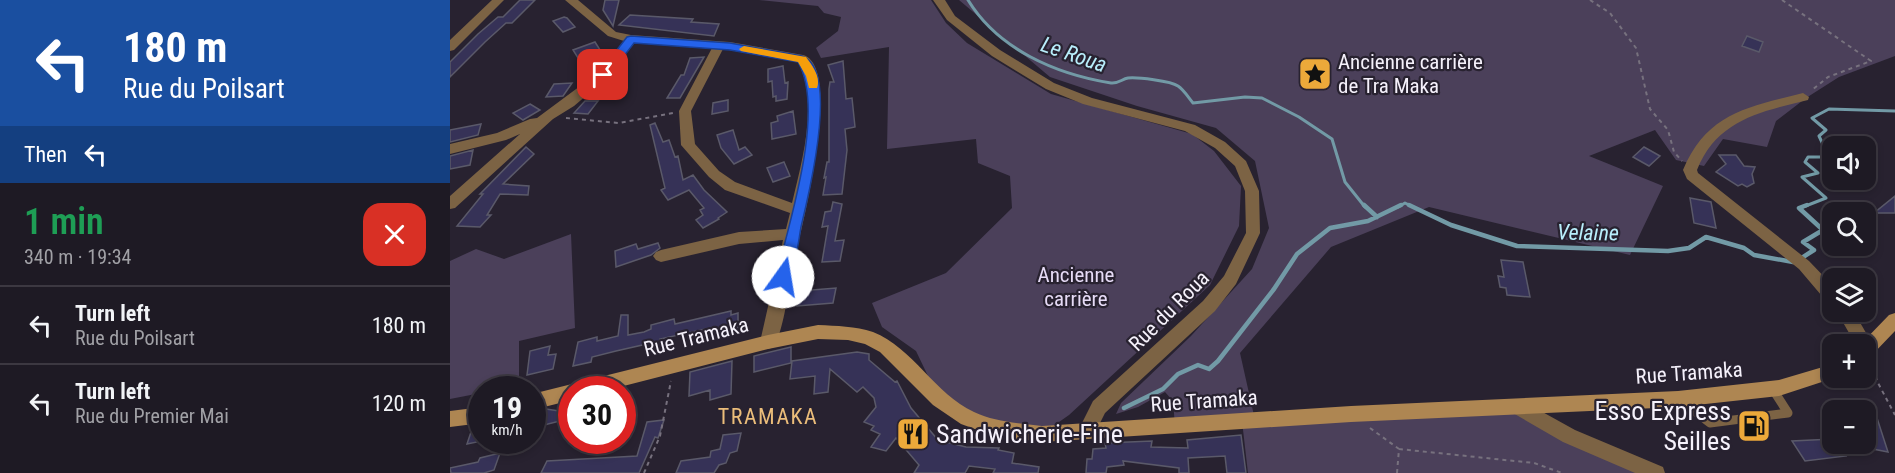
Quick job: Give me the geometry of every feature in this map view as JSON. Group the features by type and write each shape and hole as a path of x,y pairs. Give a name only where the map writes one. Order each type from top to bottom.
{"main road":[{"path":"1876,338 1895,320"},
{"name":"Rue Tramaka","path":"632,376 818,332 848,333 868,338 886,347 939,399 967,418 994,428 1042,434 1351,414 1678,399 1772,388 1822,374"},
{"path":"450,419 468,417"}],"street":[{"path":"450,47 498,0"},
{"path":"571,0 612,34 631,39 719,46 802,59 812,76 814,117 812,152 768,342"},
{"path":"586,14 591,0"},
{"name":"Rue du Roua","path":"939,0 951,18 996,53 1050,86 1088,101 1190,128 1220,145 1241,164 1252,191 1253,233 1230,280 1209,306 1099,407 1088,431"},
{"path":"450,149 501,137 548,116 569,103 603,75 631,39"},
{"path":"719,46 685,111 688,145 714,174 730,186 799,211"},
{"path":"1803,97 1744,114 1728,122 1709,139 1690,170 1692,176 1800,261 1822,285"},
{"path":"450,204 548,116"},
{"path":"661,256 714,242 794,234"},
{"path":"1519,407 1569,435 1656,473"}],"lane":[{"path":"1678,399 1710,423 1788,413 1772,388"}],"path":[{"path":"1590,0 1610,13 1636,48 1650,110 1668,130 1674,152 1690,170"},
{"path":"1782,0 1870,61 1828,77 1803,97"},
{"path":"548,116 620,123 685,111"},
{"path":"644,473 660,436 674,365"},
{"path":"1876,376 1895,415"},
{"path":"1351,414 1399,449 1534,462 1562,473"},
{"path":"1397,473 1399,449"}],"green space":[{"name":"Ancienne carrière","path":"759,0 931,0 946,23 967,43 1051,94 1192,134 1214,151 1241,186 1239,226 1210,285 1069,415 1042,434 994,428 939,399 916,351 882,327 872,303 946,273 1012,208 1010,176 978,163 976,139 887,149 889,47 821,58 816,48 838,31 841,17 824,13 818,6"},
{"path":"959,0 1895,0 1895,56 1839,77 1806,98 1776,121 1767,147 1723,139 1704,166 1676,160 1655,130 1589,156 1663,186 1630,255 1429,207 1331,247 1240,353 1255,420 1519,407 1656,473 1248,473 1242,421 1175,426 1173,401 1165,392 1138,407 1116,414 1121,403 1191,336 1252,269 1269,228 1255,161 1216,128 1137,106 1050,77"},
{"path":"571,234 575,328 519,341 519,376 468,376 468,396 450,399 450,261 476,249 504,259"}],"building":[{"path":"520,0 535,0 512,23 506,23 485,42 450,77 450,62 478,34 498,17 503,17"},
{"path":"605,0 619,0 613,26 603,10"},
{"path":"630,15 693,19 691,22 719,24 714,36 619,25"},
{"path":"564,17 575,27 563,32 553,21"},
{"path":"1747,36 1763,42 1759,52 1742,46"},
{"path":"595,42 602,53 580,61 573,50"},
{"path":"704,57 680,98 667,98 681,75 684,75 690,58"},
{"path":"843,61 846,99 852,98 855,127 845,129 847,150 842,194 823,195 826,177 824,178 827,162 829,162 829,89 830,82 834,82 828,65"},
{"path":"783,66 785,83 788,82 787,99 776,101 776,96 773,97 772,81 768,82 768,69"},
{"path":"572,83 563,96 546,97 554,84"},
{"path":"728,100 728,111 712,114 713,103"},
{"path":"585,101 598,101 588,114 574,113"},
{"path":"530,104 540,110 523,120 513,113"},
{"path":"793,111 796,134 772,139 771,123 778,121 777,116"},
{"path":"655,123 663,142 669,140 675,157 678,156 683,180 693,175 704,190 727,212 703,228 696,220 703,215 700,210 704,208 689,190 668,200 661,190 665,188 650,125"},
{"path":"481,124 478,135 450,142 450,130"},
{"path":"733,130 739,150 745,147 752,155 734,164 721,148 717,135"},
{"path":"526,147 534,154 503,184 529,186 528,195 500,194 487,215 491,215 480,227 457,226 483,194 480,194"},
{"path":"1644,147 1660,156 1649,166 1633,157"},
{"path":"473,150 470,165 450,169 450,156"},
{"path":"1719,155 1736,155 1744,166 1755,167 1752,174 1754,183 1747,187 1742,184 1738,186 1716,172 1726,164"},
{"path":"784,162 790,176 773,182 767,168"},
{"path":"1895,196 1895,213 1876,211"},
{"path":"1690,198 1711,202 1716,228 1694,223"},
{"path":"833,202 842,204 835,241 844,240 840,261 822,262 828,226 822,227 825,212 831,211"},
{"path":"658,243 660,248 651,255 616,267 615,251 636,244 638,249"},
{"path":"1501,260 1523,262 1530,297 1507,295 1506,288 1500,287 1498,276 1504,277"},
{"path":"836,288 833,303 797,306 800,291"},
{"path":"731,311 731,315 738,313 738,330 715,336 715,327 660,339 660,344 647,348 647,344 592,357 591,362 573,366 578,342 597,337 597,341 618,336 621,315 628,315 628,335 644,332 651,329 651,325 674,319 675,324"},
{"path":"550,346 548,355 556,354 553,369 527,375 530,351"},
{"path":"791,347 791,363 754,372 754,356"},
{"path":"857,352 869,354 869,360 895,382 897,381 911,408 938,440 966,447 999,448 998,450 1014,453 1012,463 1039,467 1038,473 993,473 995,469 969,466 965,473 914,473 919,465 896,438 886,451 871,447 880,434 871,430 874,426 864,422 876,407 874,398 863,387 857,392 830,369 828,392 814,394 815,376 790,379 792,361"},
{"path":"732,361 731,394 710,400 710,390 689,396 690,372"},
{"path":"546,409 558,411 558,422 546,424"},
{"path":"1876,415 1888,452 1876,450"},
{"path":"664,420 658,438 655,437 639,473 541,473 547,461 637,456 647,422"},
{"path":"741,433 737,451 730,453 726,463 719,465 714,473 676,473 681,461 710,457 711,451 720,449 723,435"},
{"path":"1241,435 1246,473 1227,473 1225,456 1188,458 1189,473 1179,473 1179,468 1123,461 1124,465 1107,467 1106,473 1086,473 1087,459 1092,459 1093,449 1106,448 1105,443 1152,441 1151,447 1188,448 1187,440"},
{"path":"1822,440 1822,454 1845,454 1846,456 1805,461 1792,441"},
{"path":"500,454 494,470 484,473 451,473 450,468 478,462 480,458"}],"waterway":[{"name":"Le Roua","path":"968,0 995,32 1012,45 1049,66 1111,83 1132,78 1168,82 1180,88 1193,103 1245,97 1262,98 1299,117 1332,139 1345,182 1365,207"},
{"name":"Velaine","path":"1803,207 1826,198 1802,177 1818,173 1805,162 1808,157 1821,157 1825,149 1819,136 1826,130 1812,118 1829,109 1895,111"},
{"name":"Velaine","path":"1398,207 1405,203 1409,205"},
{"name":"Le Roua","path":"1364,205 1377,217"},
{"name":"Velaine","path":"1377,217 1401,205"},
{"name":"Velaine","path":"1409,205 1451,225 1517,246 1668,251 1689,248 1706,237 1744,248 1754,255 1793,262"},
{"name":"Velaine","path":"1409,205 1413,207"},
{"name":"Velaine","path":"1800,259 1814,250 1803,242 1823,230 1799,208 1807,205"},
{"name":"Velaine","path":"1124,408 1163,389 1178,374 1198,365 1209,369 1218,361 1274,289 1297,254 1330,228 1368,221 1377,217"}],"slow traffic":[{"path":"744,49 802,59 812,76 813,86"}],"place":[{"name":"Ancienne carrière de Tra Maka","path":"1315,74"},
{"name":"Esso Express Seilles","path":"1754,426"},
{"name":"Sandwicherie-Fine","path":"913,434"}],"district":[{"name":"TRAMAKA","path":"768,416"}],"route":[{"path":"603,75 631,39 730,46 802,59 812,76 814,117 812,152 783,277"}]}
